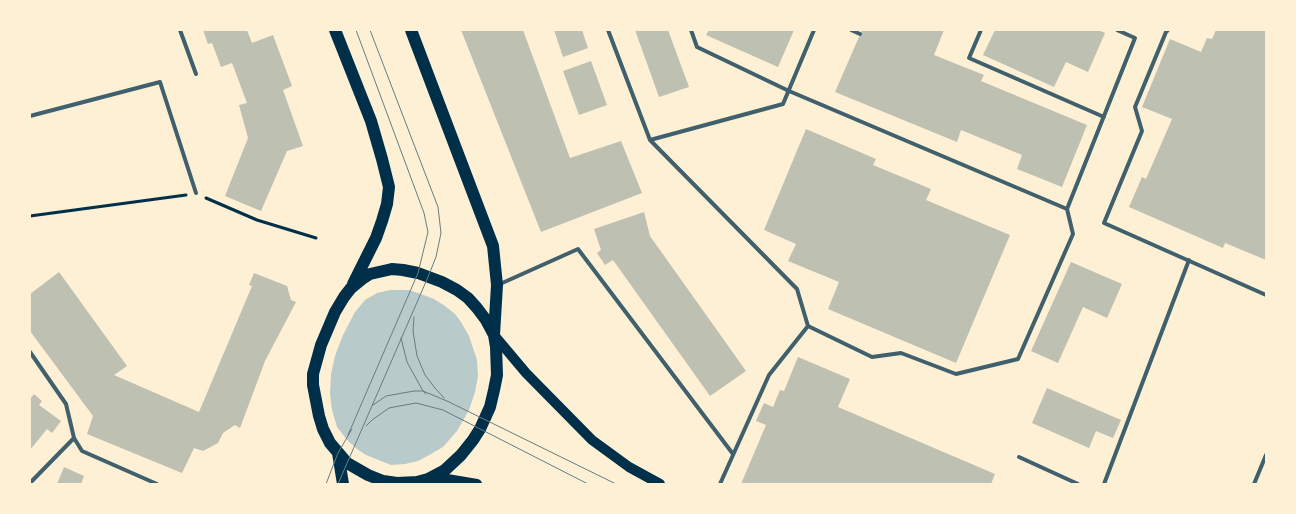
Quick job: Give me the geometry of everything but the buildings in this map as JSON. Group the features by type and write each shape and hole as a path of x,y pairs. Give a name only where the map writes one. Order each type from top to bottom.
{"main road":[{"path":"335,30 371,120 389,187 388,204 376,238 351,288 335,312 317,357 313,374 315,399 319,416 330,443 338,453 347,463 368,475 383,480 409,483 447,480 477,484"},
{"path":"411,30 493,246 497,285 494,335 497,375 490,406 473,440 453,463 425,482"},
{"path":"351,288 370,274 381,270 403,270 418,273 457,290 477,308 494,335 526,373 592,440 629,467 660,484"},
{"path":"338,453 343,484"}],"lane":[{"path":"180,30 196,74"},
{"path":"608,30 650,140 798,289 808,326 872,357 901,353 956,374 1018,359 1073,234 1067,208 1135,38 1117,30"},
{"path":"691,30 697,47 788,91 1067,208"},
{"path":"650,140 783,104 814,30"},
{"path":"851,30 860,34"},
{"path":"981,30 969,58 1104,116"},
{"path":"1168,30 1135,107 1142,131 1104,223 1266,295"},
{"path":"30,116 160,82 196,193"},
{"path":"497,285 578,249 733,454"},
{"path":"1104,484 1189,260"},
{"path":"720,484 769,375 808,326"},
{"path":"30,352 66,404 74,438 82,451 157,484"},
{"path":"30,483 74,438"},
{"path":"1254,484 1266,455"},
{"path":"1018,458 1078,484"}],"path":[{"path":"30,216 196,193 257,220 316,238"}],"shaded area":[{"path":"390,290 409,290 421,294 434,299 455,314 469,336 477,360 478,376 469,410 457,431 443,447 418,461 391,465 366,455 347,440 337,427 330,394 331,374 335,356 355,312 365,300 377,293"}],"tram line":[{"path":"348,435 418,273 428,232 424,213 356,30"},
{"path":"338,484 428,277 436,257 441,233 438,207 370,30"},
{"path":"414,317 413,331 417,356 425,375 444,398"},
{"path":"401,338 407,362 426,394"},
{"path":"373,405 386,396 423,391 616,484"},
{"path":"366,426 389,408 416,403 443,410 588,484"},
{"path":"326,484 338,453 352,429"}]}
